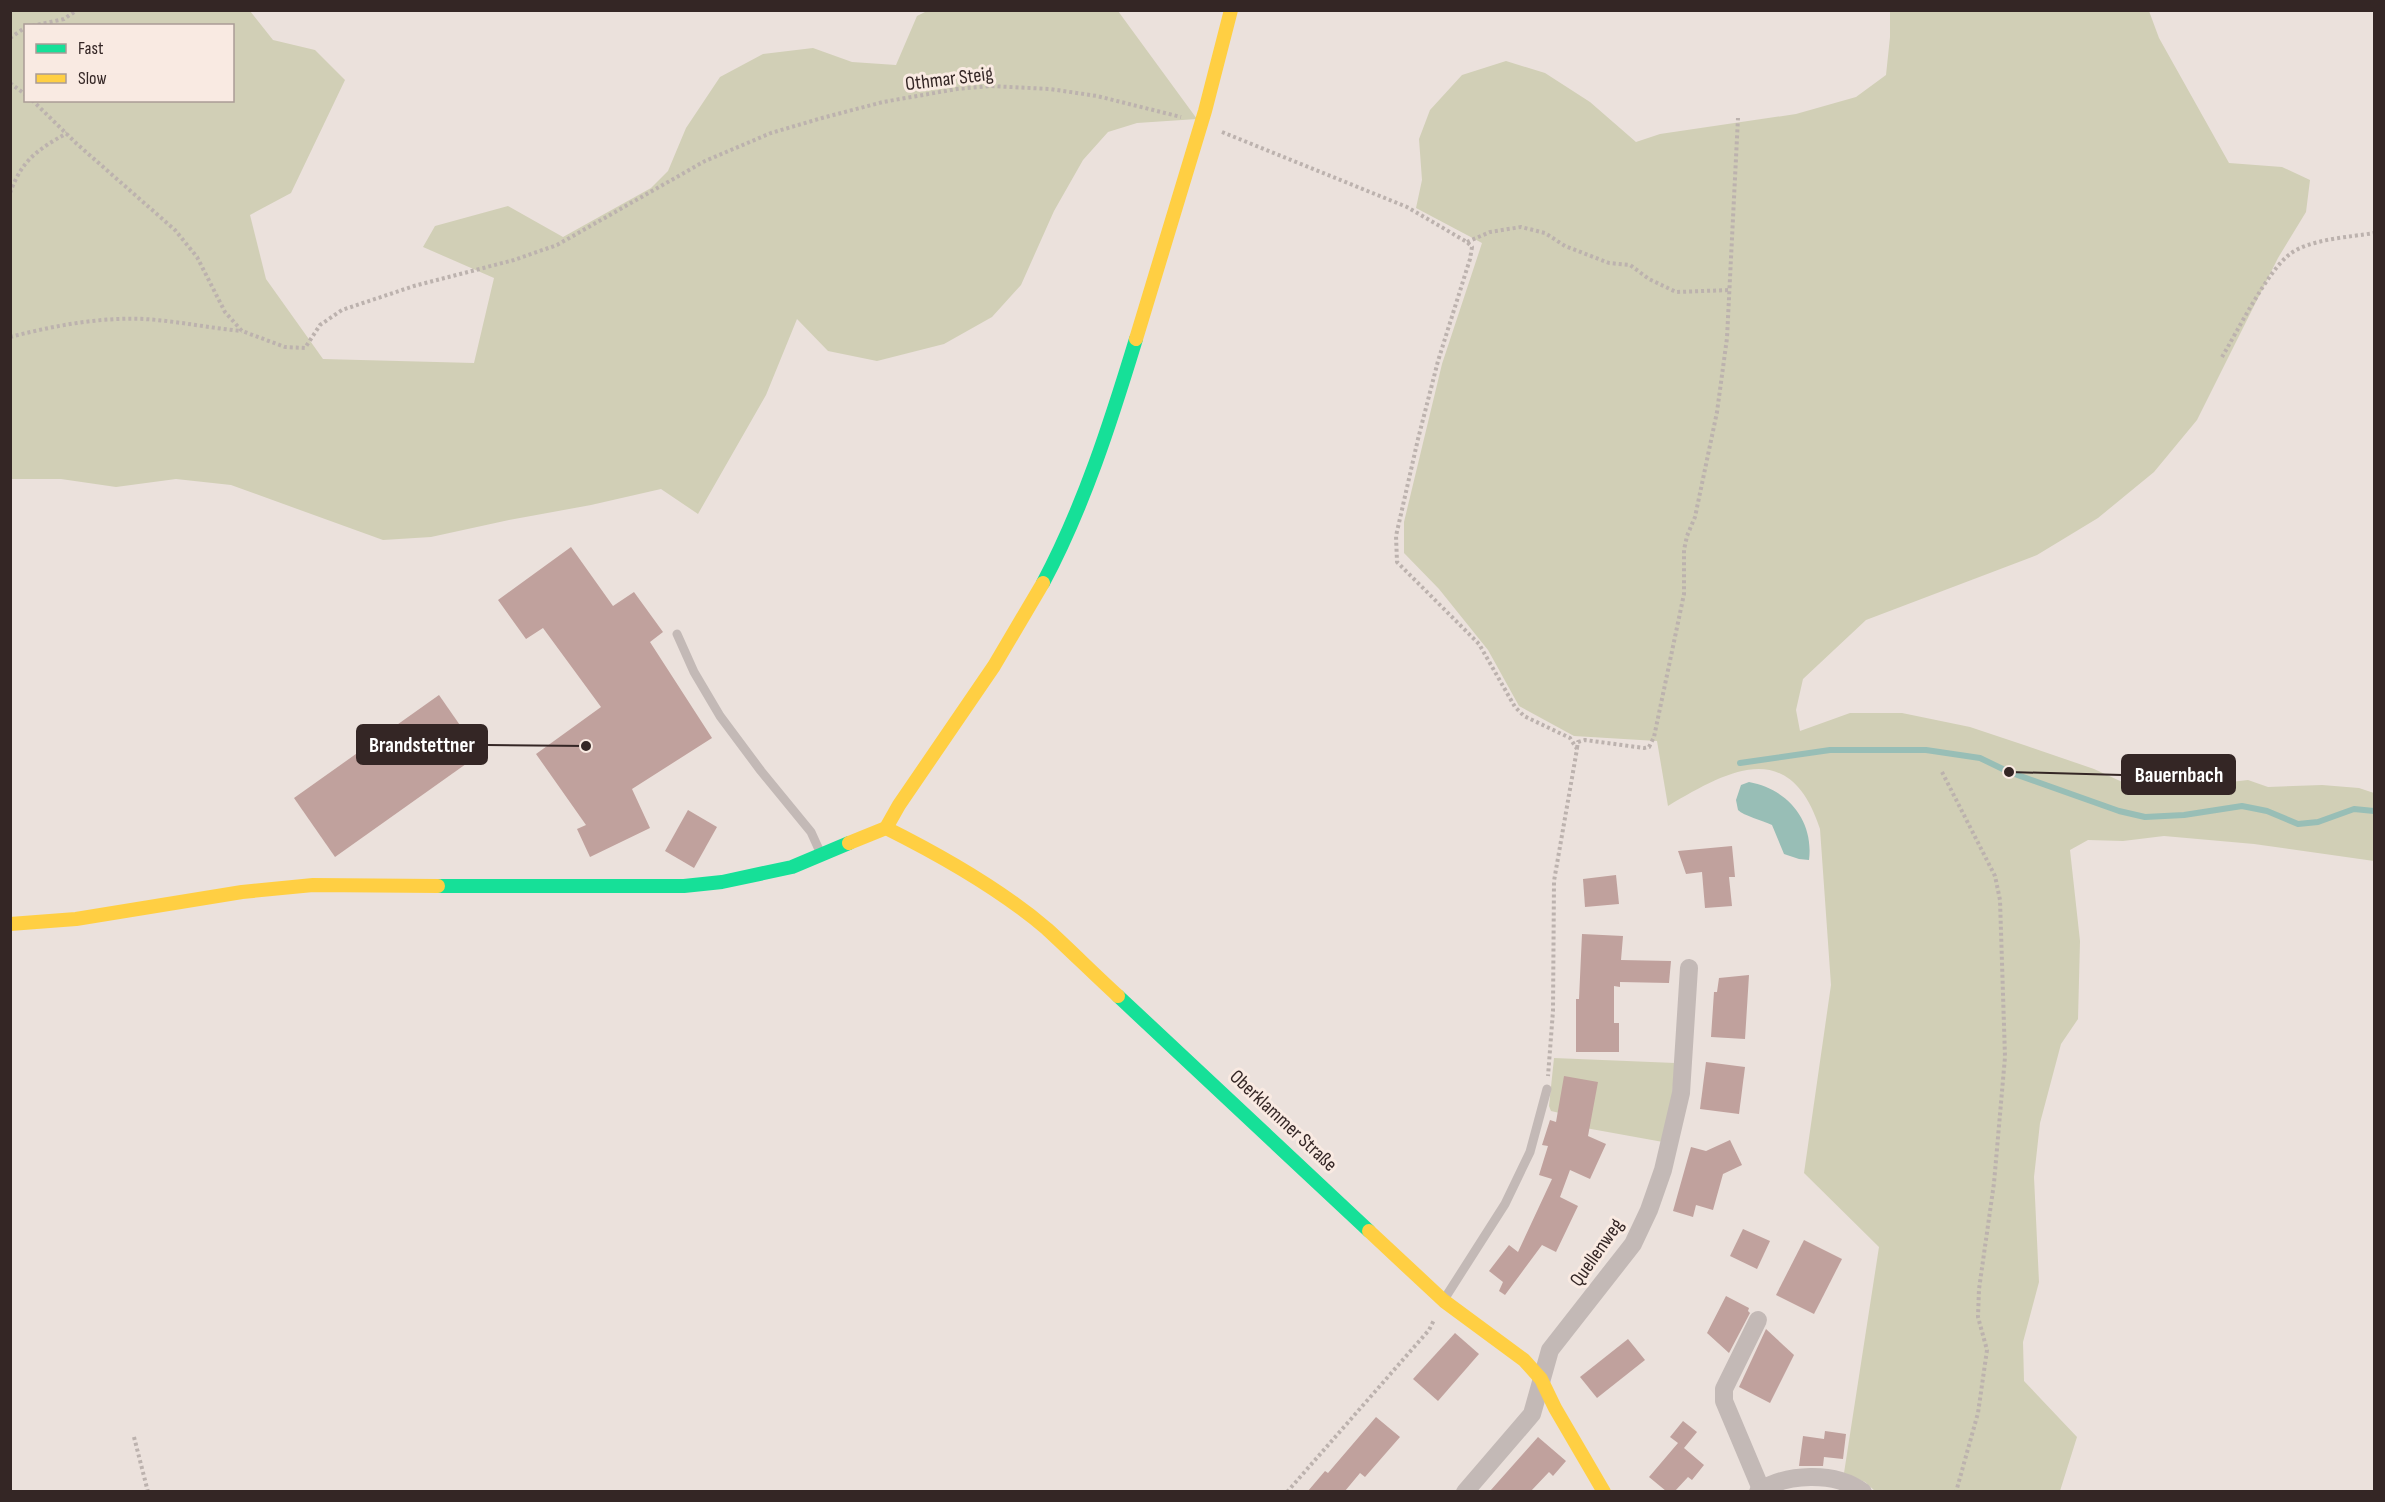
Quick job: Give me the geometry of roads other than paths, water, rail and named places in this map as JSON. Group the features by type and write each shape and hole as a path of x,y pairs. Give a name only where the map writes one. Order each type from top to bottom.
{"street":[{"path":"10,924 76,919 242,892 312,885 684,886 758,875 792,867 886,828 899,805 1016,631 1071,526 1139,330 1202,124 1231,10"},
{"name":"Oberklammer Straße","path":"886,828 951,862 1001,894 1046,929 1444,1300 1524,1360 1541,1379 1555,1408 1604,1491"},
{"name":"Quellenweg","path":"1465,1491 1532,1414 1550,1350 1633,1244 1663,1170 1681,1093 1689,968"},
{"path":"1758,1320 1724,1389 1724,1401 1760,1490 1796,1478 1831,1478 1863,1491"}],"lane":[{"path":"676,634 694,672 720,716 811,832 822,856"},
{"path":"1444,1300 1505,1204 1530,1152 1547,1089"}],"water":[{"path":"1749,782 1776,792 1796,809 1807,832 1809,860 1784,854 1772,825 1738,810 1736,800 1741,785"}],"waterway":[{"path":"1740,763 1830,750 1926,750 1980,758 2009,772 2119,811 2145,817 2184,815 2242,806 2267,811 2298,824 2318,822 2354,809 2374,811"}],"place":[{"name":"Brandstettner","path":"586,746"},
{"name":"Bauernbach","path":"2009,772"}]}
